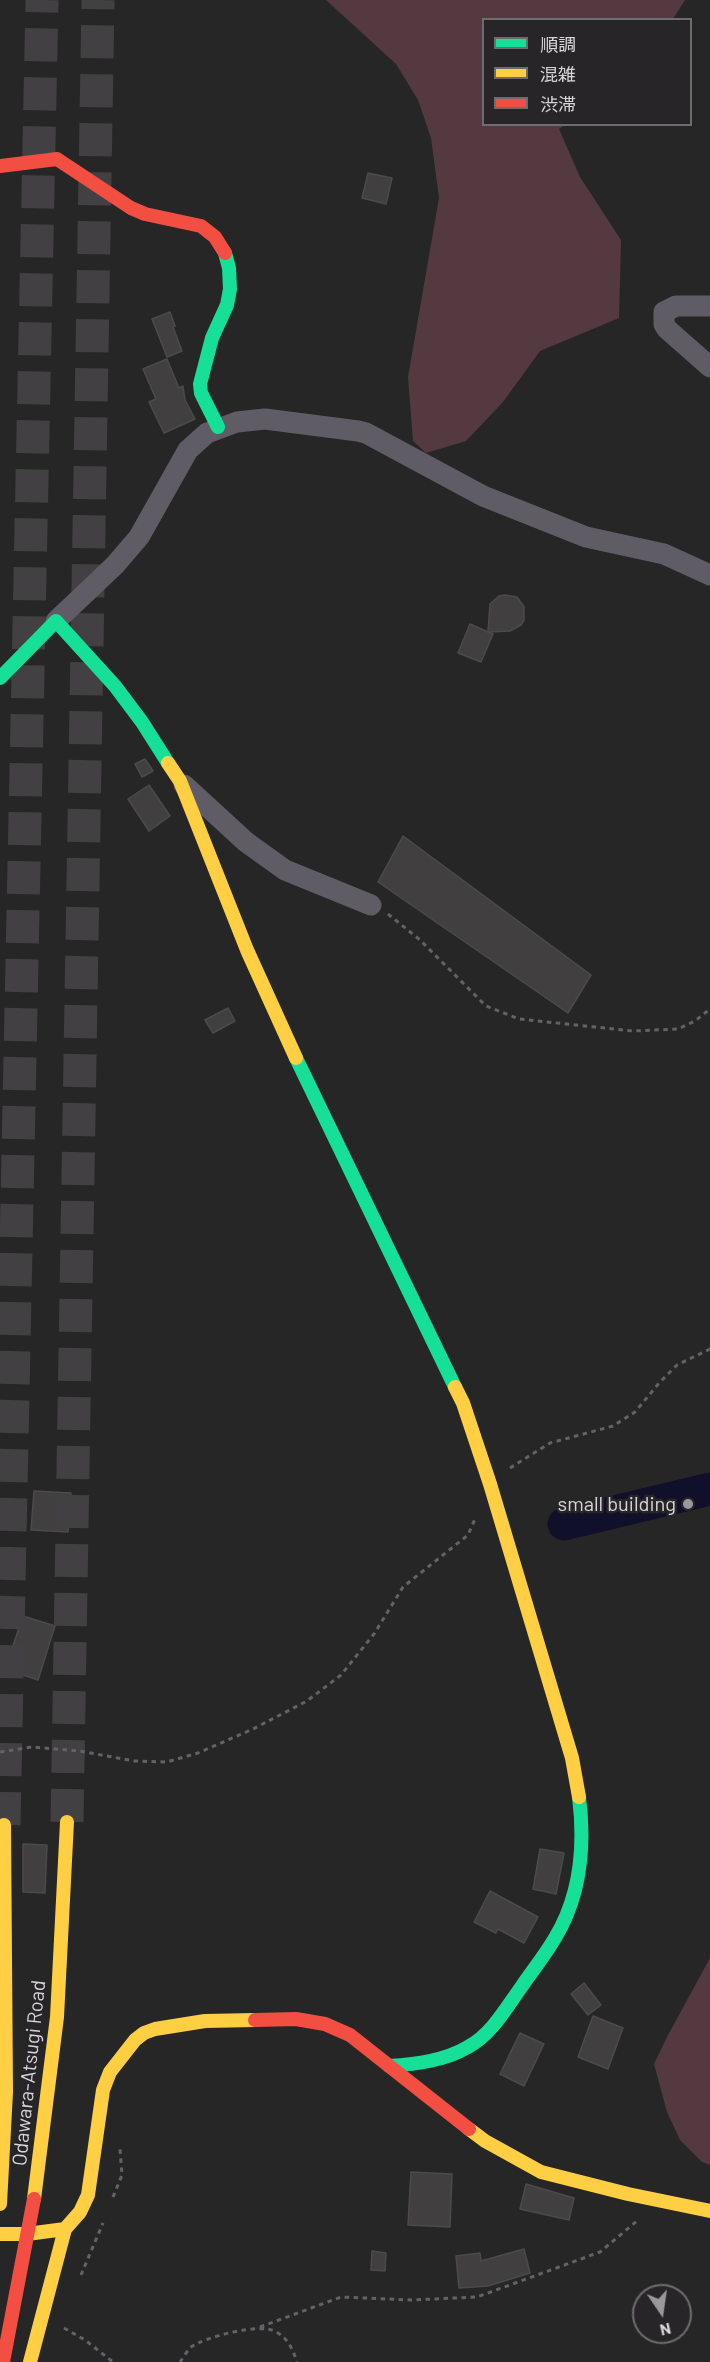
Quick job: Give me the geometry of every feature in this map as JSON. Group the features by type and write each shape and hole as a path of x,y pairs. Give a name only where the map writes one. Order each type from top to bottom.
{"main road":[{"path":"0,166 57,159 124,205 145,213 201,226 215,237 225,254 229,268 230,289 227,305 209,349 200,384 204,400 218,427"},
{"path":"0,678 56,621 115,686 142,722 180,781 247,950 283,1032 463,1402 490,1484 572,1758 580,1792 583,1825 582,1853 576,1888 565,1920 549,1948 489,2031 464,2049 435,2061 389,2066"},
{"name":"Odawara-Atsugi Road","path":"3,2362 34,2199 57,2017 67,1822"},
{"name":"Odawara-Atsugi Road","path":"1,2199 6,2092 4,1824"},
{"path":"30,2362 65,2229 80,2212 88,2195 103,2090 110,2072 135,2040 154,2028 205,2020 303,2020 324,2024 350,2035 485,2141 541,2172 710,2211"},
{"path":"0,2234 27,2235 65,2229"}],"street":[{"path":"710,306 676,306 664,312 663,317 667,329 710,367"},
{"path":"56,621 127,551 151,517 188,450 207,433 218,427 265,419 366,433 483,496 586,537 664,554 710,575"},
{"path":"180,781 246,842 285,870 370,905"}],"path":[{"path":"370,905 395,918 486,1006 519,1019 633,1031 678,1029 696,1022 710,1009"},
{"path":"490,1484 513,1465 550,1443 613,1426 635,1412 677,1365 710,1349"},
{"path":"0,1752 32,1747 80,1751 134,1761 167,1762 198,1753 253,1729 307,1701 341,1675 374,1634 403,1587 468,1535 477,1514"},
{"path":"111,2203 122,2175 120,2148"},
{"path":"180,2362 192,2347 221,2336 260,2327 341,2297 411,2300 477,2297 600,2252 641,2218 666,2202"},
{"path":"77,2283 103,2222"},
{"path":"59,2325 85,2340 114,2362"},
{"path":"260,2327 276,2331 292,2347 297,2362"}],"shaded area":[{"path":"326,0 685,0 674,18 482,18 482,126 564,126 559,129 580,177 621,240 619,318 540,351 503,402 466,441 426,453 413,441 408,377 439,198 431,138 418,100 396,64"},
{"path":"710,1958 710,2165 702,2162 680,2140 667,2112 654,2064"}],"building":[{"path":"368,173 392,178 386,204 362,198"},
{"path":"170,312 182,351 167,357 152,319"},
{"path":"167,359 179,388 183,386 185,400 195,419 164,433 149,402 156,399 143,369"},
{"path":"499,596 517,597 524,607 524,620 521,625 510,631 488,632 490,604"},
{"path":"470,624 493,634 481,662 458,653"},
{"path":"145,759 153,771 142,777 135,764"},
{"path":"149,785 170,816 149,831 128,799"},
{"path":"403,836 591,975 568,1013 378,882"},
{"path":"228,1008 235,1021 213,1033 205,1020"},
{"path":"34,1491 71,1493 68,1532 31,1530"},
{"path":"23,1616 55,1626 38,1680 5,1669"},
{"path":"23,1844 47,1845 45,1893 23,1892"},
{"path":"540,1849 564,1853 556,1894 533,1889"},
{"path":"490,1891 538,1917 524,1943 498,1929 496,1933 474,1922"},
{"path":"584,1983 601,2005 588,2015 571,1994"},
{"path":"593,2016 623,2028 608,2069 578,2057"},
{"path":"520,2033 544,2044 524,2086 500,2074"},
{"path":"411,2172 452,2174 450,2227 408,2225"},
{"path":"526,2184 574,2198 569,2220 520,2209"},
{"path":"524,2249 530,2273 488,2286 459,2288 456,2256 480,2253 481,2261"},
{"path":"372,2251 386,2253 385,2271 371,2270"}],"waterway":[{"path":"564,1524 710,1489"}],"tunnel":[{"path":"4,1825 42,0"},
{"path":"67,1822 98,0"}],"traffic: fast":[{"path":"218,427 201,393 200,384 212,338 227,305 230,289 229,268 225,253"},
{"path":"0,678 56,621 115,686 142,722 168,763"},
{"path":"296,1058 455,1387"},
{"path":"389,2066 430,2061 459,2052 477,2042 504,2012 551,1944 571,1905 581,1851 579,1797"}],"traffic: slow":[{"path":"168,763 180,781 247,950 296,1058"},
{"path":"455,1387 463,1403 490,1484 572,1758 579,1797"},
{"path":"34,2199 57,2017 67,1822"},
{"path":"0,2204 6,2092 4,1825"},
{"path":"0,2234 27,2234 65,2229 80,2212 88,2195 103,2090 110,2072 135,2040 155,2029 205,2021 255,2020"},
{"path":"469,2129 485,2141 541,2172 628,2194 710,2211"},
{"path":"30,2362 65,2229"}],"traffic: jam":[{"path":"0,166 57,159 131,208 145,214 201,226 215,237 225,253"},
{"path":"255,2020 296,2019 325,2024 350,2035 469,2129"},
{"path":"3,2362 34,2199"}],"place":[{"name":"small building","path":"688,1504"}]}
